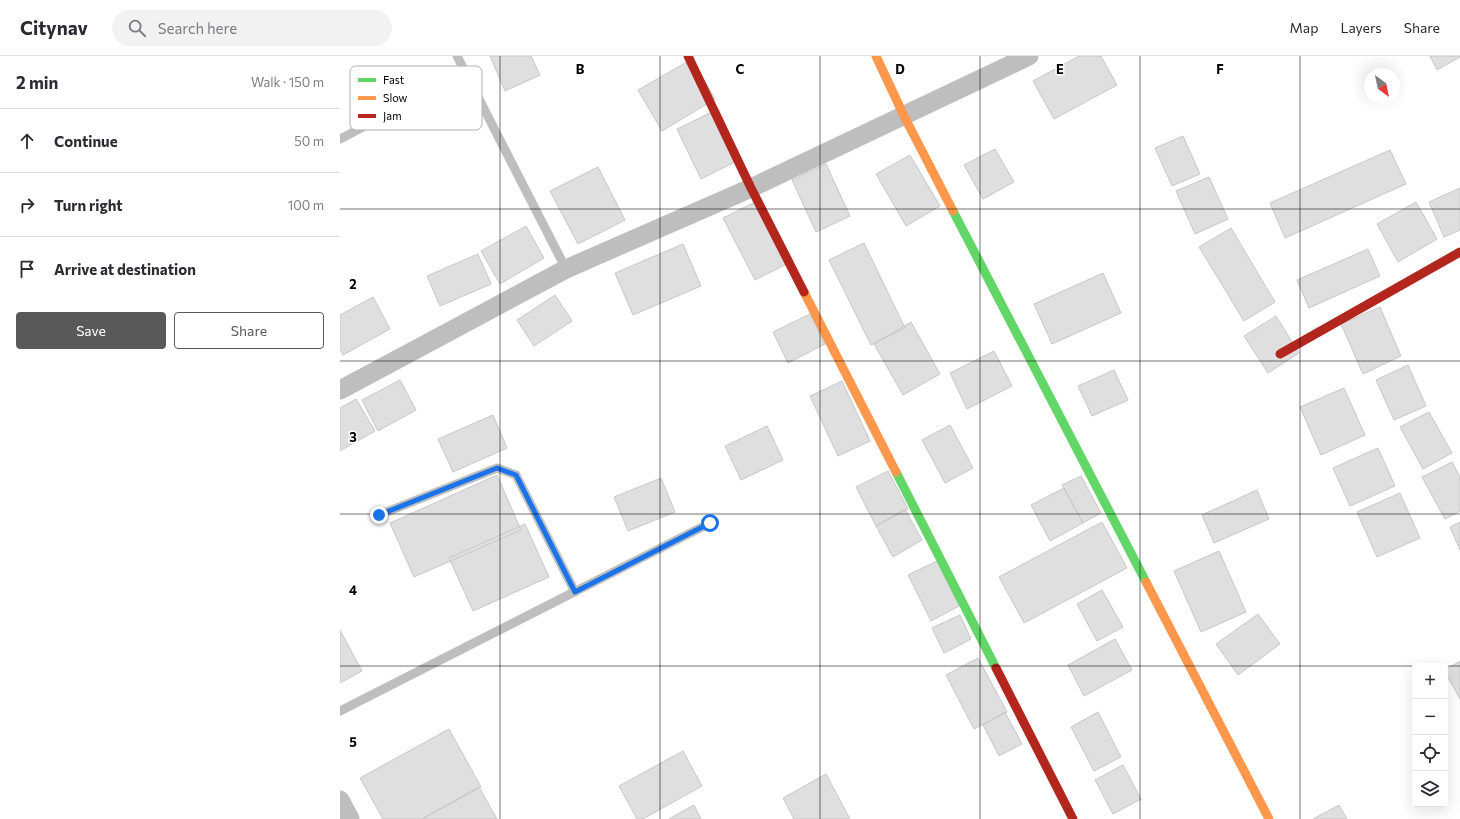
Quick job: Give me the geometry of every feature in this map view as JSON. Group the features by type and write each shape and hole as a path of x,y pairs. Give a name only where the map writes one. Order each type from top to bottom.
{"street":[{"path":"688,56 751,188 1073,819"},
{"path":"876,56 904,116 1269,819"},
{"path":"340,390 566,269 751,188 1029,56"},
{"path":"1280,354 1460,252"},
{"path":"340,800 350,819"}],"lane":[{"path":"457,56 462,66"},
{"path":"482,104 566,269"},
{"path":"340,139 357,130"},
{"path":"379,515 497,468 516,475 575,592"},
{"path":"340,711 710,523"}],"building":[{"path":"490,56 531,56 540,75 505,91"},
{"path":"1079,56 1101,56 1117,85 1054,119 1033,81"},
{"path":"1430,56 1460,56 1460,57 1437,70"},
{"path":"692,59 715,99 662,131 638,90"},
{"path":"718,109 741,159 701,179 677,129"},
{"path":"1183,136 1200,174 1172,186 1155,148"},
{"path":"995,149 1014,182 983,199 964,165"},
{"path":"1390,150 1406,184 1285,238 1270,203"},
{"path":"910,155 940,206 906,226 876,174"},
{"path":"826,164 850,216 816,232 792,180"},
{"path":"598,167 625,220 578,244 550,191"},
{"path":"1209,177 1228,219 1195,234 1176,191"},
{"path":"1460,188 1460,230 1444,237 1429,202"},
{"path":"761,199 793,261 755,280 723,218"},
{"path":"1416,202 1437,239 1398,262 1377,224"},
{"path":"526,226 544,258 500,284 481,251"},
{"path":"1231,228 1275,302 1244,321 1199,247"},
{"path":"864,243 905,328 871,345 829,260"},
{"path":"683,244 701,286 633,315 615,273"},
{"path":"1368,249 1380,276 1309,308 1297,280"},
{"path":"478,254 491,284 440,306 427,276"},
{"path":"1103,273 1121,313 1052,344 1034,304"},
{"path":"555,295 572,321 534,346 517,320"},
{"path":"373,297 390,329 343,355 340,349 340,315"},
{"path":"1380,307 1401,356 1363,374 1341,324"},
{"path":"810,314 825,344 788,363 773,332"},
{"path":"1276,316 1299,353 1268,373 1244,336"},
{"path":"911,322 940,374 903,395 874,344"},
{"path":"994,351 1012,386 967,409 950,373"},
{"path":"1408,365 1426,406 1394,420 1376,380"},
{"path":"1114,370 1128,400 1092,416 1078,386"},
{"path":"400,380 416,410 378,431 362,400"},
{"path":"842,381 870,441 838,456 810,396"},
{"path":"1344,388 1365,435 1321,455 1300,407"},
{"path":"356,399 375,431 340,451 340,408"},
{"path":"1429,412 1452,453 1423,469 1400,427"},
{"path":"493,415 507,448 453,472 438,439"},
{"path":"950,425 973,468 945,483 922,440"},
{"path":"767,426 783,460 741,480 725,446"},
{"path":"1378,448 1395,486 1350,506 1333,468"},
{"path":"1452,462 1460,477 1460,511 1445,519 1422,477"},
{"path":"888,471 908,509 876,526 856,487"},
{"path":"497,475 521,530 414,577 390,523"},
{"path":"1081,476 1101,513 1083,523 1062,485"},
{"path":"661,478 675,512 628,531 614,497"},
{"path":"1064,488 1083,523 1050,541 1031,505"},
{"path":"1257,490 1269,519 1214,543 1202,515"},
{"path":"1400,493 1420,538 1377,557 1357,512"},
{"path":"905,509 922,540 893,557 876,526"},
{"path":"1102,522 1127,568 1024,623 999,577"},
{"path":"1460,522 1460,550 1450,527"},
{"path":"525,524 549,577 473,611 449,558"},
{"path":"1219,551 1246,612 1201,632 1174,571"},
{"path":"937,561 959,606 931,621 908,575"},
{"path":"1102,590 1123,627 1097,641 1077,604"},
{"path":"1258,614 1280,644 1238,675 1216,644"},
{"path":"960,615 971,639 944,653 932,628"},
{"path":"340,630 362,671 340,683"},
{"path":"1115,639 1132,670 1084,696 1068,665"},
{"path":"978,658 1007,712 974,729 946,675"},
{"path":"1460,661 1460,699 1448,677 1448,668"},
{"path":"1005,712 1022,744 999,756 983,725"},
{"path":"1098,712 1121,757 1094,771 1071,727"},
{"path":"449,729 481,787 422,819 383,819 360,778"},
{"path":"683,751 702,786 643,819 637,819 619,786"},
{"path":"1123,765 1141,799 1113,814 1095,780"},
{"path":"826,774 850,819 794,819 783,798"},
{"path":"479,787 497,819 422,819"},
{"path":"694,805 701,819 669,819"},
{"path":"1339,805 1347,819 1313,819"}],"traffic: fast":[{"path":"953,211 1146,582"},
{"path":"896,472 996,668"}],"traffic: slow":[{"path":"876,56 904,116 953,211"},
{"path":"804,292 896,472"},
{"path":"1146,582 1269,819"}],"traffic: jam":[{"path":"688,56 751,188 804,292"},
{"path":"1280,354 1460,252"},
{"path":"996,668 1073,819"}],"route":[{"path":"379,515 497,468 516,475 575,592 710,523"}]}
